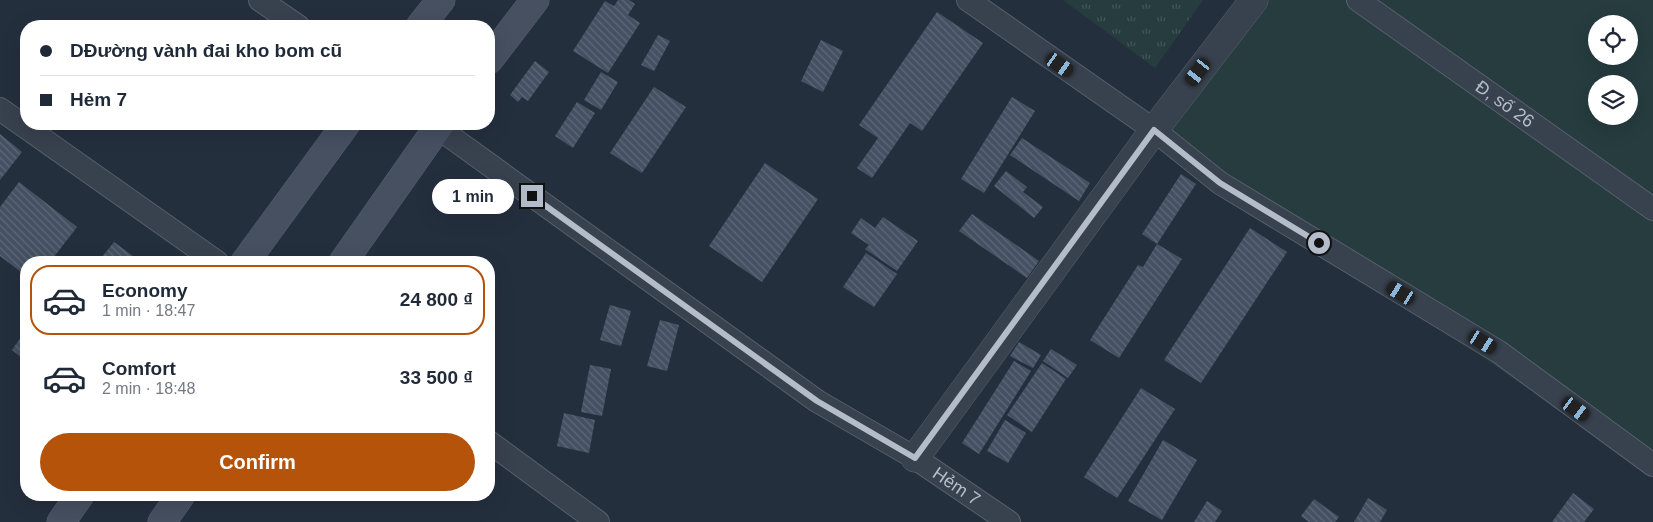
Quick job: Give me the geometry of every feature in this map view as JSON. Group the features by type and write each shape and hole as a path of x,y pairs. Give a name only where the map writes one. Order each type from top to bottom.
{"main road":[{"path":"425,20 441,0"},
{"path":"495,52 535,0"},
{"path":"249,256 342,130"},
{"path":"347,256 433,130"},
{"path":"61,522 76,501"},
{"path":"162,522 177,501"}],"street":[{"path":"260,0 289,20"},
{"path":"968,0 1154,130 1220,183 1503,355 1653,465"},
{"path":"915,458 1154,130 1254,0"},
{"name":"Đ, số 26","path":"1358,0 1653,209"},
{"path":"0,109 20,123"},
{"path":"30,130 208,256"},
{"name":"Hẻm 7","path":"443,130 817,401 915,458 1009,522"},
{"path":"495,446 598,522"}],"green space":[{"path":"1063,0 1203,0 1155,68"},
{"path":"1254,0 1653,0 1653,475 1154,130"}],"building":[{"path":"618,0 629,0 635,4 628,15 640,23 608,73 573,51 605,1 614,6"},
{"path":"937,12 983,43 922,131 910,123 872,178 857,168 878,138 859,125"},
{"path":"658,35 670,41 654,71 641,65"},
{"path":"821,40 843,51 823,92 801,81"},
{"path":"535,61 549,72 528,101 522,97 518,102 510,95"},
{"path":"601,72 618,82 601,110 584,100"},
{"path":"654,87 686,107 642,173 610,153"},
{"path":"1012,97 1035,111 984,193 961,179"},
{"path":"577,102 595,113 573,148 555,136"},
{"path":"0,134 22,152 0,180"},
{"path":"1022,138 1090,183 1079,201 1010,155"},
{"path":"765,163 818,199 762,282 709,246"},
{"path":"1006,171 1027,187 1023,192 1043,207 1034,218 994,186"},
{"path":"1181,174 1196,184 1157,244 1142,234"},
{"path":"19,182 77,227 55,256 20,256 20,271 0,256 0,207"},
{"path":"972,214 1039,261 1027,278 959,231"},
{"path":"883,217 918,241 897,271 865,249 869,245 851,233 861,218 875,228"},
{"path":"1250,228 1287,252 1201,383 1164,360"},
{"path":"114,242 133,256 103,256"},
{"path":"1157,244 1182,259 1119,358 1090,340 1138,265 1143,267"},
{"path":"866,253 897,274 874,307 843,287"},
{"path":"610,305 631,311 621,346 600,340"},
{"path":"660,320 679,325 667,371 647,366"},
{"path":"20,339 20,356 12,350"},
{"path":"1019,342 1041,355 1033,368 1010,356"},
{"path":"1051,349 1077,365 1068,378 1043,361"},
{"path":"1014,361 1031,371 979,454 962,443"},
{"path":"1042,363 1066,379 1032,432 1007,415"},
{"path":"590,365 611,369 602,416 581,412"},
{"path":"1141,388 1175,409 1117,498 1084,477"},
{"path":"564,413 595,420 589,453 557,446"},
{"path":"1005,420 1026,433 1008,463 987,451"},
{"path":"1163,440 1197,460 1162,520 1128,501"},
{"path":"1573,493 1594,509 1584,522 1552,522"},
{"path":"1368,498 1387,510 1380,522 1354,522"},
{"path":"1314,499 1339,517 1335,522 1309,522 1301,516"},
{"path":"1207,501 1222,511 1215,522 1194,522"}],"route":[{"path":"532,196 817,401 915,458 1154,130 1220,183 1319,243"}]}
